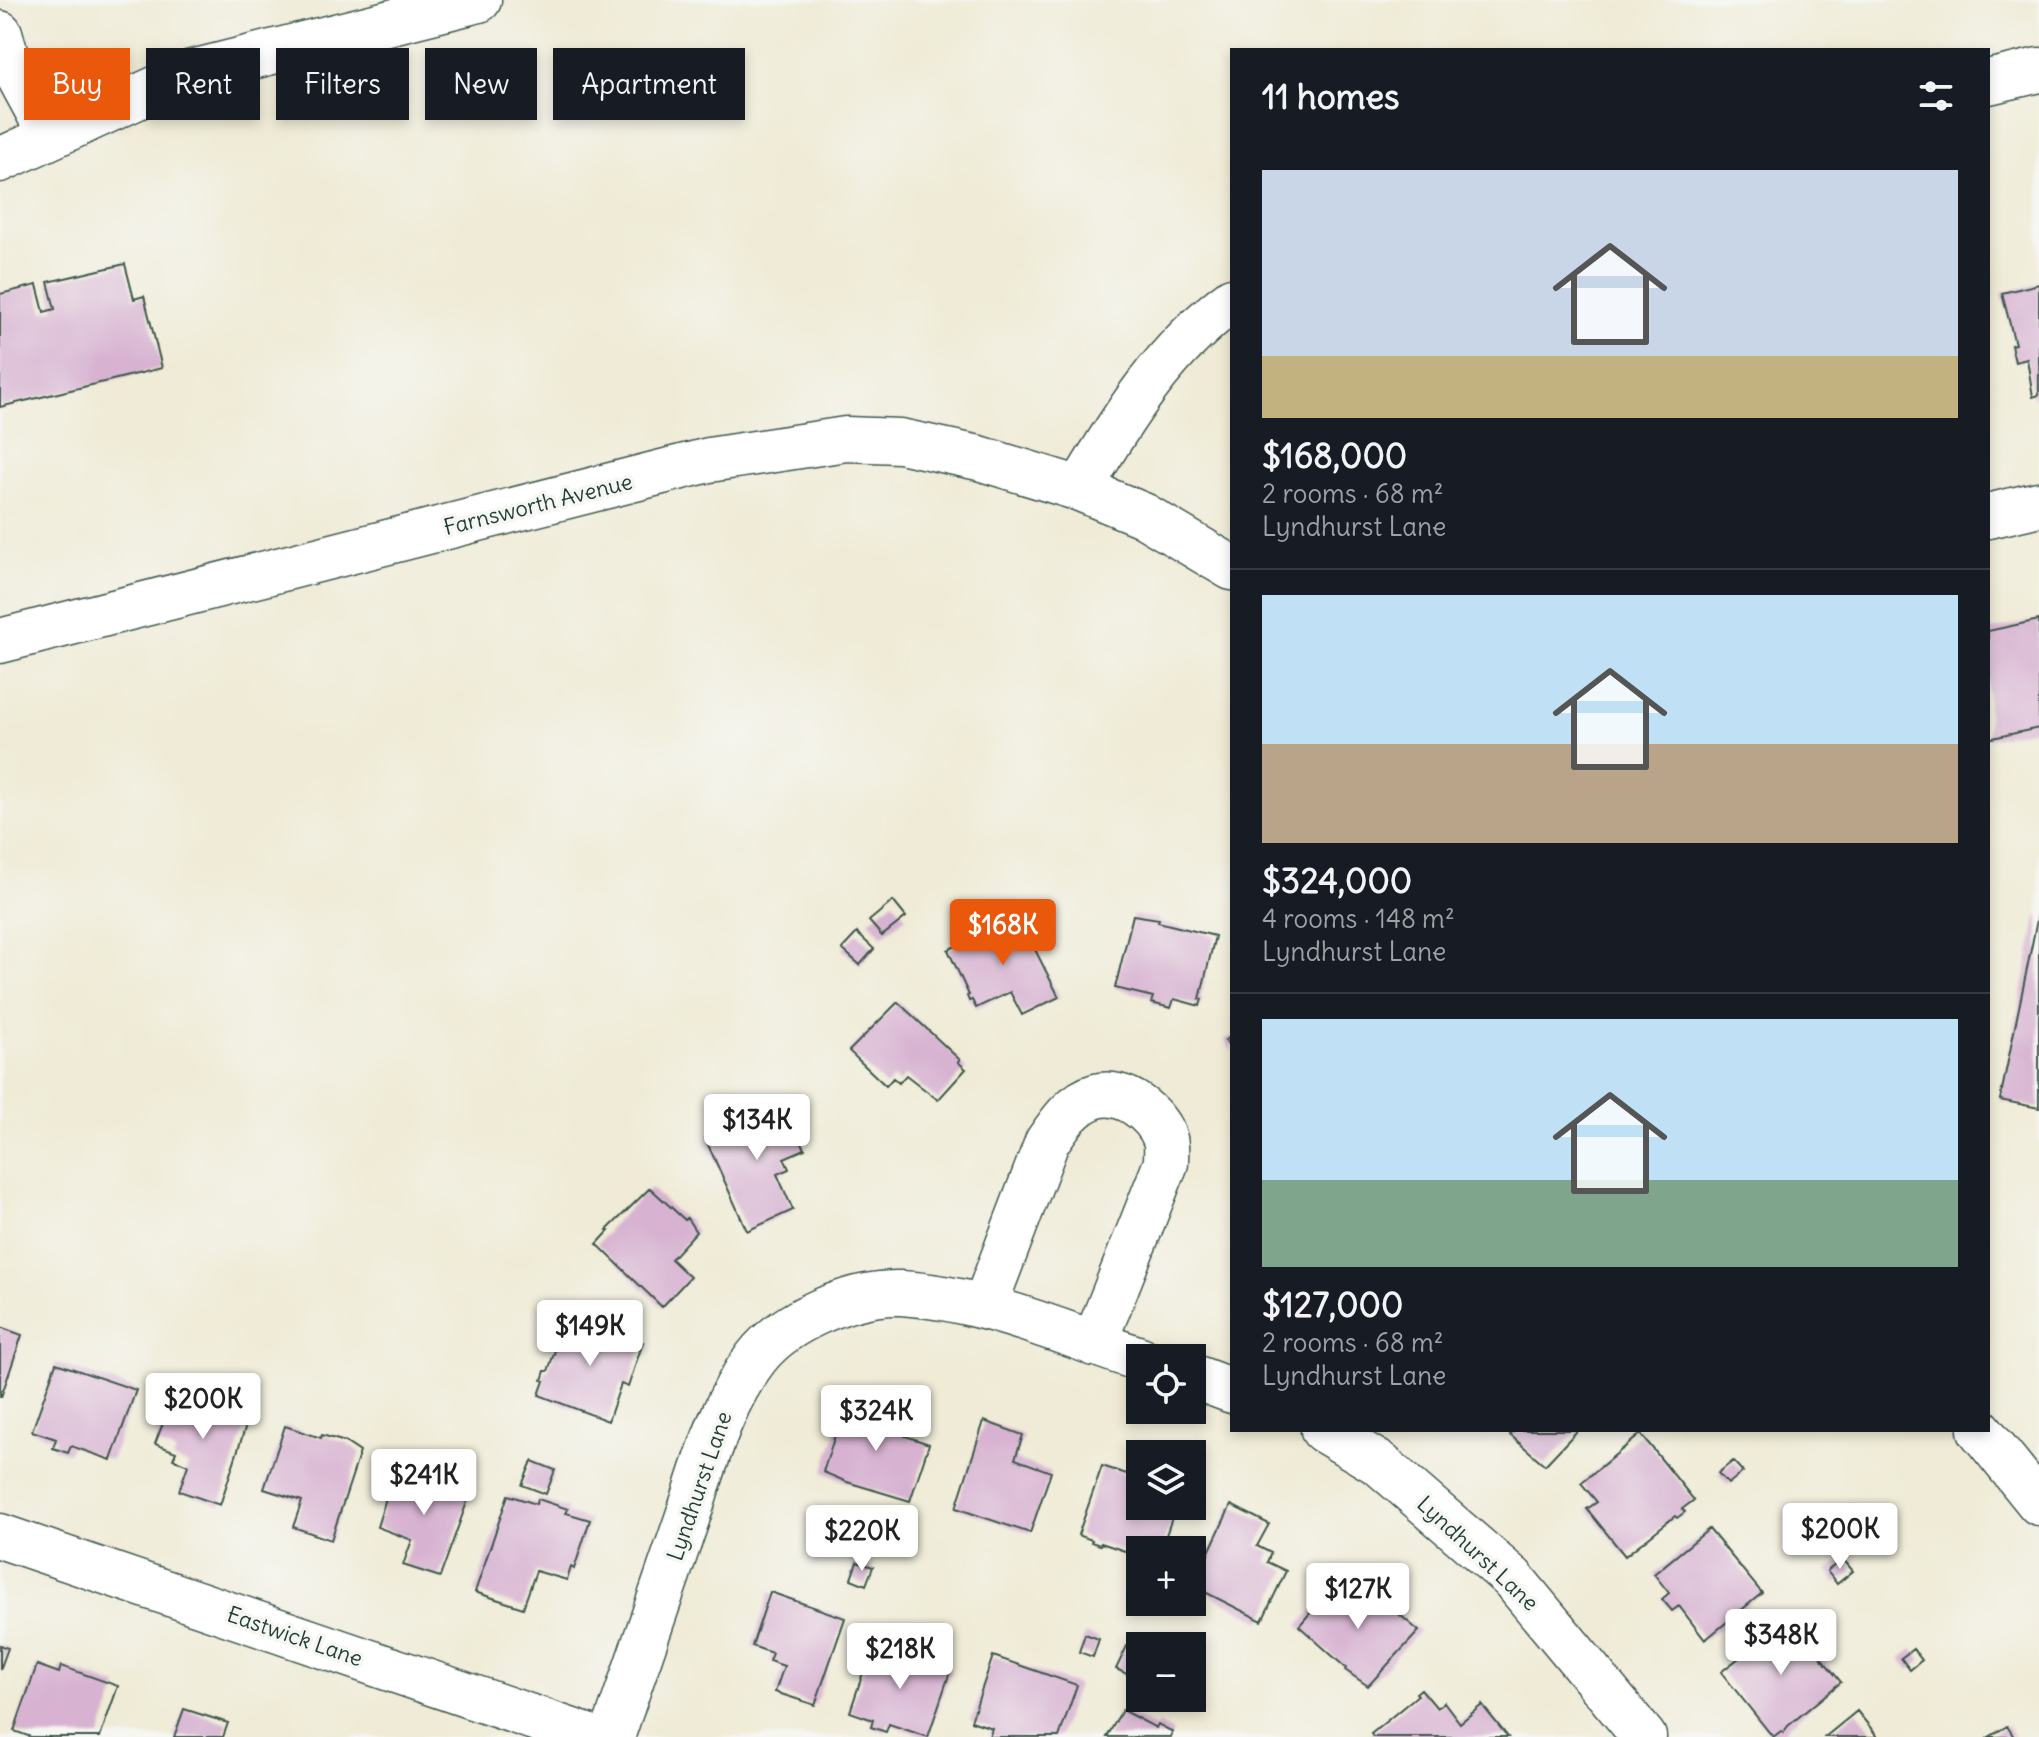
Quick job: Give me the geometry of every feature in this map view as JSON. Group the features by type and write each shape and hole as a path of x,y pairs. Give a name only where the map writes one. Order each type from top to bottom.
{"street":[{"path":"0,160 192,72 479,0"},
{"path":"0,33 5,51 51,136"},
{"path":"1990,82 2039,70"},
{"path":"1080,489 1110,438 1158,370 1203,321 1230,301"},
{"name":"Farnsworth Avenue","path":"0,641 693,464 846,439 900,441 979,458 1080,489 1143,515 1230,567"},
{"path":"1990,516 2039,504"},
{"path":"985,1305 1047,1142 1060,1122 1081,1104 1098,1095 1121,1097 1141,1106 1154,1122 1166,1140 1166,1163 1094,1344"},
{"name":"Lyndhurst Lane","path":"612,1737 725,1406 757,1356 790,1327 850,1299 897,1293 985,1305 1126,1354"},
{"path":"1206,1381 1230,1390"},
{"name":"Lyndhurst Lane","path":"1326,1432 1380,1464 1512,1578 1644,1737"},
{"path":"1982,1432 2039,1503"},
{"name":"Eastwick Lane","path":"0,1536 590,1737"}],"building":[{"path":"125,264 134,299 144,296 162,368 0,407 0,294 37,285 44,312 55,309 48,282"},
{"path":"2039,284 2039,395 2033,397 2027,359 2015,362 2011,345 2015,344 2002,293"},
{"path":"2039,620 2039,728 1990,739 1990,631"},
{"path":"893,901 906,917 882,936 869,921"},
{"path":"1133,915 1159,919 1158,922 1215,936 1200,1006 1174,999 1171,1008 1151,1003 1153,997 1115,988"},
{"path":"2039,915 2039,1108 2000,1100"},
{"path":"1018,916 1059,997 1022,1015 1010,992 976,1008 972,1000 969,1001 948,950 1002,921"},
{"path":"857,933 874,949 860,965 842,949"},
{"path":"898,1002 966,1069 938,1100 906,1075 899,1083 893,1078 886,1086 849,1051"},
{"path":"783,1101 805,1149 784,1158 789,1169 777,1174 793,1210 747,1231 705,1138 733,1126 731,1120"},
{"path":"650,1188 685,1220 687,1218 696,1232 671,1259 690,1277 662,1307 597,1244"},
{"path":"567,1315 643,1342 628,1387 621,1384 608,1421 539,1395"},
{"path":"0,1327 22,1335 1,1397 0,1397"},
{"path":"56,1363 136,1390 111,1460 71,1446 68,1453 53,1448 56,1439 32,1431"},
{"path":"193,1384 220,1393 216,1405 249,1416 220,1505 179,1491 188,1465 173,1459 176,1452 155,1444 175,1392 189,1396"},
{"path":"846,1402 909,1426 905,1436 929,1444 910,1501 823,1472"},
{"path":"984,1421 1023,1435 1015,1459 1051,1472 1030,1533 956,1508"},
{"path":"285,1426 345,1442 360,1452 331,1540 293,1527 302,1501 264,1489"},
{"path":"1513,1432 1576,1432 1545,1465 1510,1435"},
{"path":"1641,1434 1694,1500 1682,1509 1685,1512 1677,1518 1675,1516 1625,1556 1587,1509 1597,1502 1581,1483"},
{"path":"532,1461 555,1470 546,1494 522,1485"},
{"path":"1733,1461 1743,1472 1728,1484 1718,1473"},
{"path":"396,1466 471,1491 440,1577 403,1565 412,1540 377,1527"},
{"path":"1102,1466 1126,1474 1126,1520 1171,1520 1166,1536 1126,1536 1126,1551 1091,1542 1078,1535"},
{"path":"508,1495 536,1504 538,1499 568,1509 566,1513 590,1520 574,1569 571,1567 567,1580 536,1571 523,1608 475,1592"},
{"path":"1231,1505 1269,1524 1257,1546 1271,1553 1267,1562 1286,1571 1262,1621 1206,1593 1206,1558"},
{"path":"1709,1529 1762,1593 1705,1640 1679,1606 1672,1611 1662,1599 1669,1593 1654,1574"},
{"path":"1843,1559 1853,1571 1837,1584 1827,1571"},
{"path":"857,1562 873,1567 866,1585 851,1579"},
{"path":"1339,1579 1362,1600 1369,1591 1419,1631 1368,1686 1345,1670 1299,1626"},
{"path":"770,1592 845,1618 815,1705 775,1692 784,1666 769,1661 772,1653 752,1646"},
{"path":"1788,1617 1841,1682 1783,1733 1781,1731 1773,1737 1721,1672 1771,1633 1769,1630 1776,1623 1778,1625"},
{"path":"1085,1634 1099,1639 1093,1657 1079,1652"},
{"path":"873,1643 951,1669 928,1737 889,1724 886,1732 871,1727 873,1720 850,1712"},
{"path":"0,1645 8,1648 0,1670"},
{"path":"1126,1648 1126,1674 1116,1669"},
{"path":"1913,1649 1922,1660 1910,1670 1901,1658"},
{"path":"993,1656 1077,1685 1059,1737 989,1737 992,1728 971,1721"},
{"path":"37,1665 59,1673 61,1666 118,1686 100,1737 31,1737 14,1731"},
{"path":"1421,1689 1437,1708 1444,1702 1460,1723 1482,1705 1508,1737 1373,1737 1371,1734 1418,1695 1416,1693"},
{"path":"184,1709 228,1723 223,1737 174,1737"},
{"path":"1122,1710 1156,1728 1158,1724 1173,1732 1171,1737 1107,1737"},
{"path":"1857,1711 1878,1737 1825,1737"},
{"path":"2007,1726 2014,1737 1989,1737"}]}
